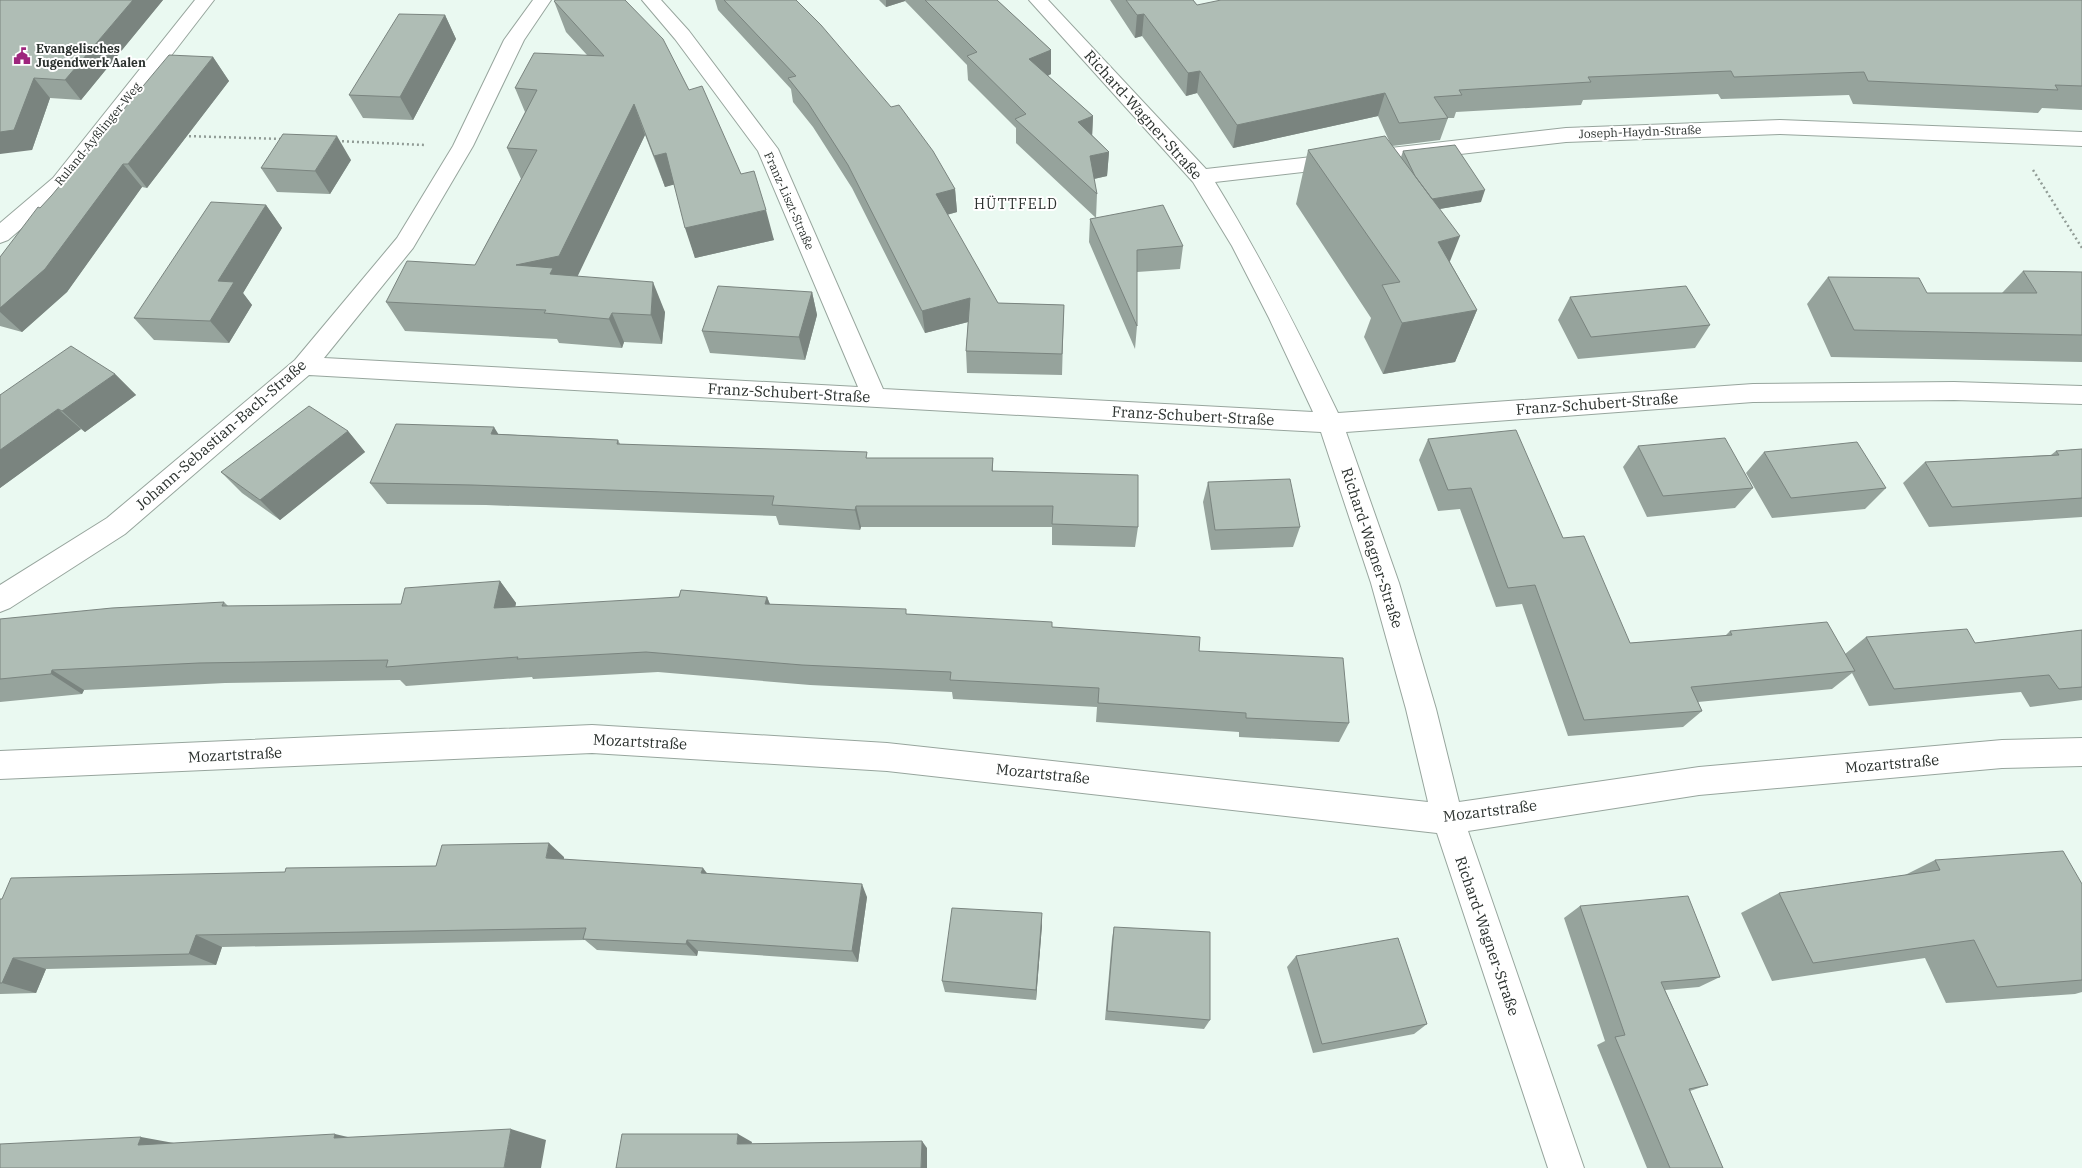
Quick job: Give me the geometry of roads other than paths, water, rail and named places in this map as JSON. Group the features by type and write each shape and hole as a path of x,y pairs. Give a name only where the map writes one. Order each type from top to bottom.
{"street":[{"name":"Ruland-Ayßlinger-Weg","path":"0,235 61,183 205,0"},
{"name":"Johann-Sebastian-Bach-Straße","path":"0,600 116,526 304,366 405,244 463,146 514,40 542,0"},
{"name":"Franz-Liszt-Straße","path":"651,0 682,36 768,150 875,398"},
{"name":"Richard-Wagner-Straße","path":"1038,0 1200,177 1243,246 1330,423 1385,583 1421,708 1448,819 1566,1168"},
{"name":"Joseph-Haydn-Straße","path":"1200,177 1566,135 1780,127 2082,139"},
{"name":"Franz-Schubert-Straße","path":"304,366 1330,423 1753,393 1954,391 2082,394"},
{"name":"Mozartstraße","path":"0,765 592,739 887,757 1448,819 1699,781 2002,754 2082,752"}],"place":[{"name":"Evangelisches Jugendwerk Aalen","path":"22,56"}],"district":[{"name":"HÜTTFELD","path":"1016,204"}]}
